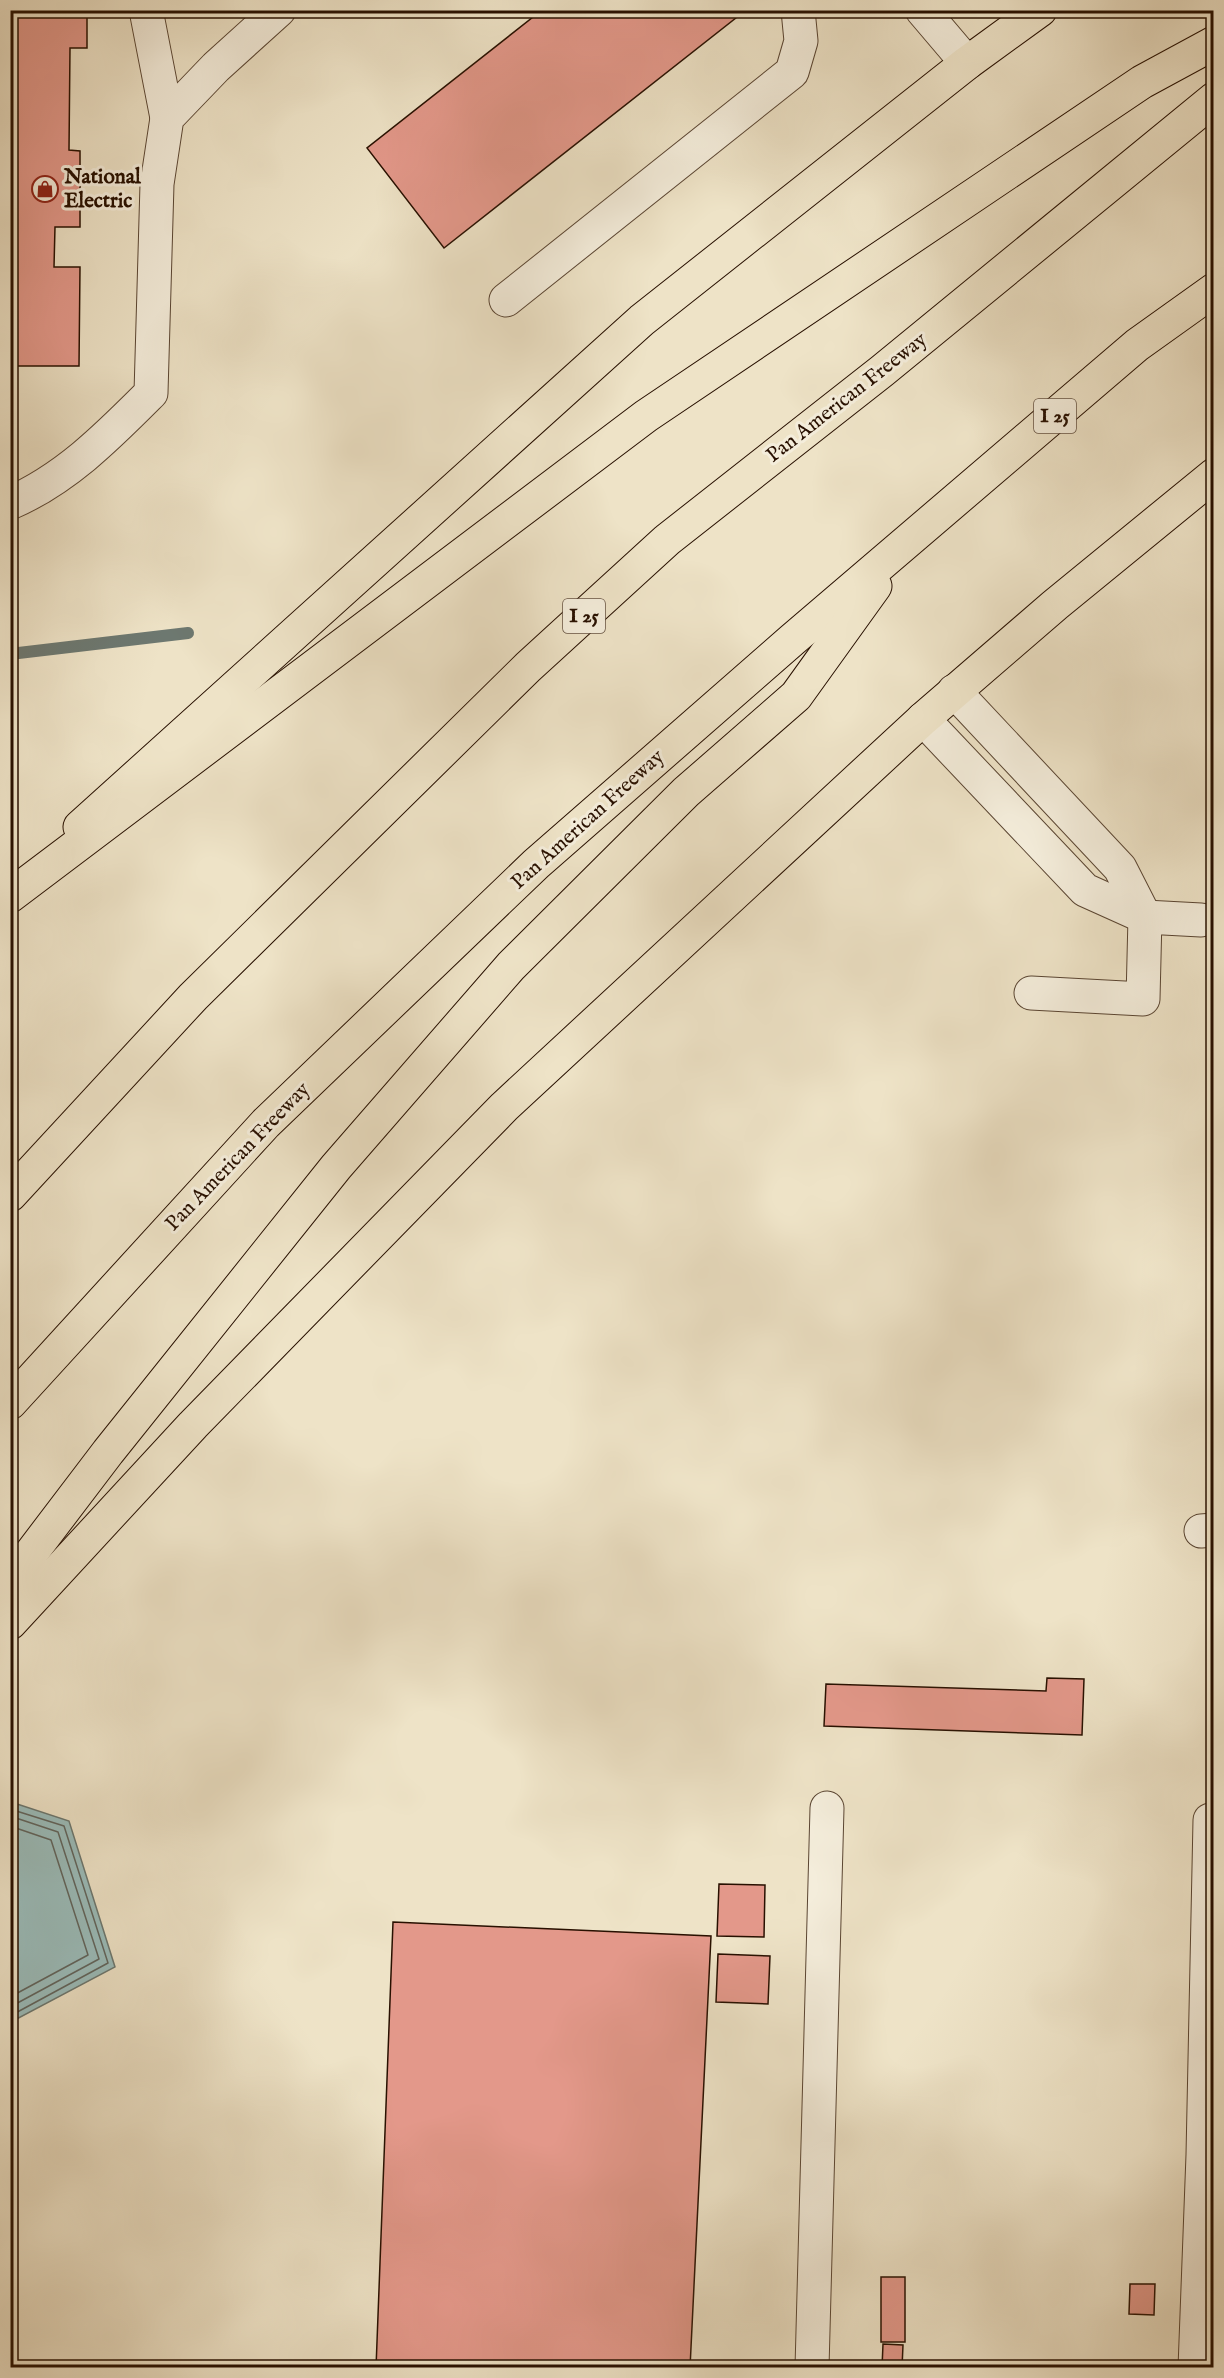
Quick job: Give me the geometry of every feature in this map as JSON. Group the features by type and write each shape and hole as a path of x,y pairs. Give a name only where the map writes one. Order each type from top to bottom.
{"main road":[{"path":"10,890 642,320 967,63 1040,10"},
{"path":"10,896 646,416 1142,82 1214,43"},
{"name":"Pan American Freeway","path":"10,1194 201,989 528,668 667,540 882,371 1214,99"},
{"name":"Pan American Freeway","path":"10,1402 266,1123 536,864 792,640 1137,345 1214,290"},
{"path":"10,1623 193,1425 504,1107 954,691 1214,475"},
{"path":"10,1581 108,1452 344,1158 511,966 686,792 796,696 902,548"}],"street":[{"path":"10,503 25,497 94,450 151,393 157,184 167,118 146,10"},
{"path":"167,118 216,66 279,10"},
{"path":"507,300 792,72 801,40 798,10"},
{"path":"922,10 967,63"},
{"path":"954,691 1120,868 1145,917 1143,999 1032,993"},
{"path":"923,719 1084,890 1145,917 1201,921"},
{"path":"812,2367 827,1808"},
{"path":"1195,2367 1203,2155 1210,1820"}],"water":[{"path":"11,1802 69,1821 115,1967 11,2022"}],"building":[{"path":"542,10 746,10 444,248 367,148"},
{"name":"National Electric","path":"10,12 87,13 87,48 70,48 69,150 80,151 80,227 55,227 54,267 80,267 79,366 10,366"},
{"path":"1047,1678 1084,1679 1082,1735 824,1726 826,1684 1046,1691"},
{"path":"719,1884 765,1885 764,1937 717,1936"},
{"path":"393,1922 711,1936 690,2368 376,2368"},
{"path":"718,1954 770,1956 768,2004 716,2002"},
{"path":"881,2277 905,2277 905,2342 881,2342"},
{"path":"1130,2284 1155,2284 1154,2315 1129,2314"},
{"path":"883,2344 903,2345 902,2368 882,2368"}],"waterway":[{"path":"10,654 188,633"}],"place":[{"name":"National Electric","path":"45,189"}]}
